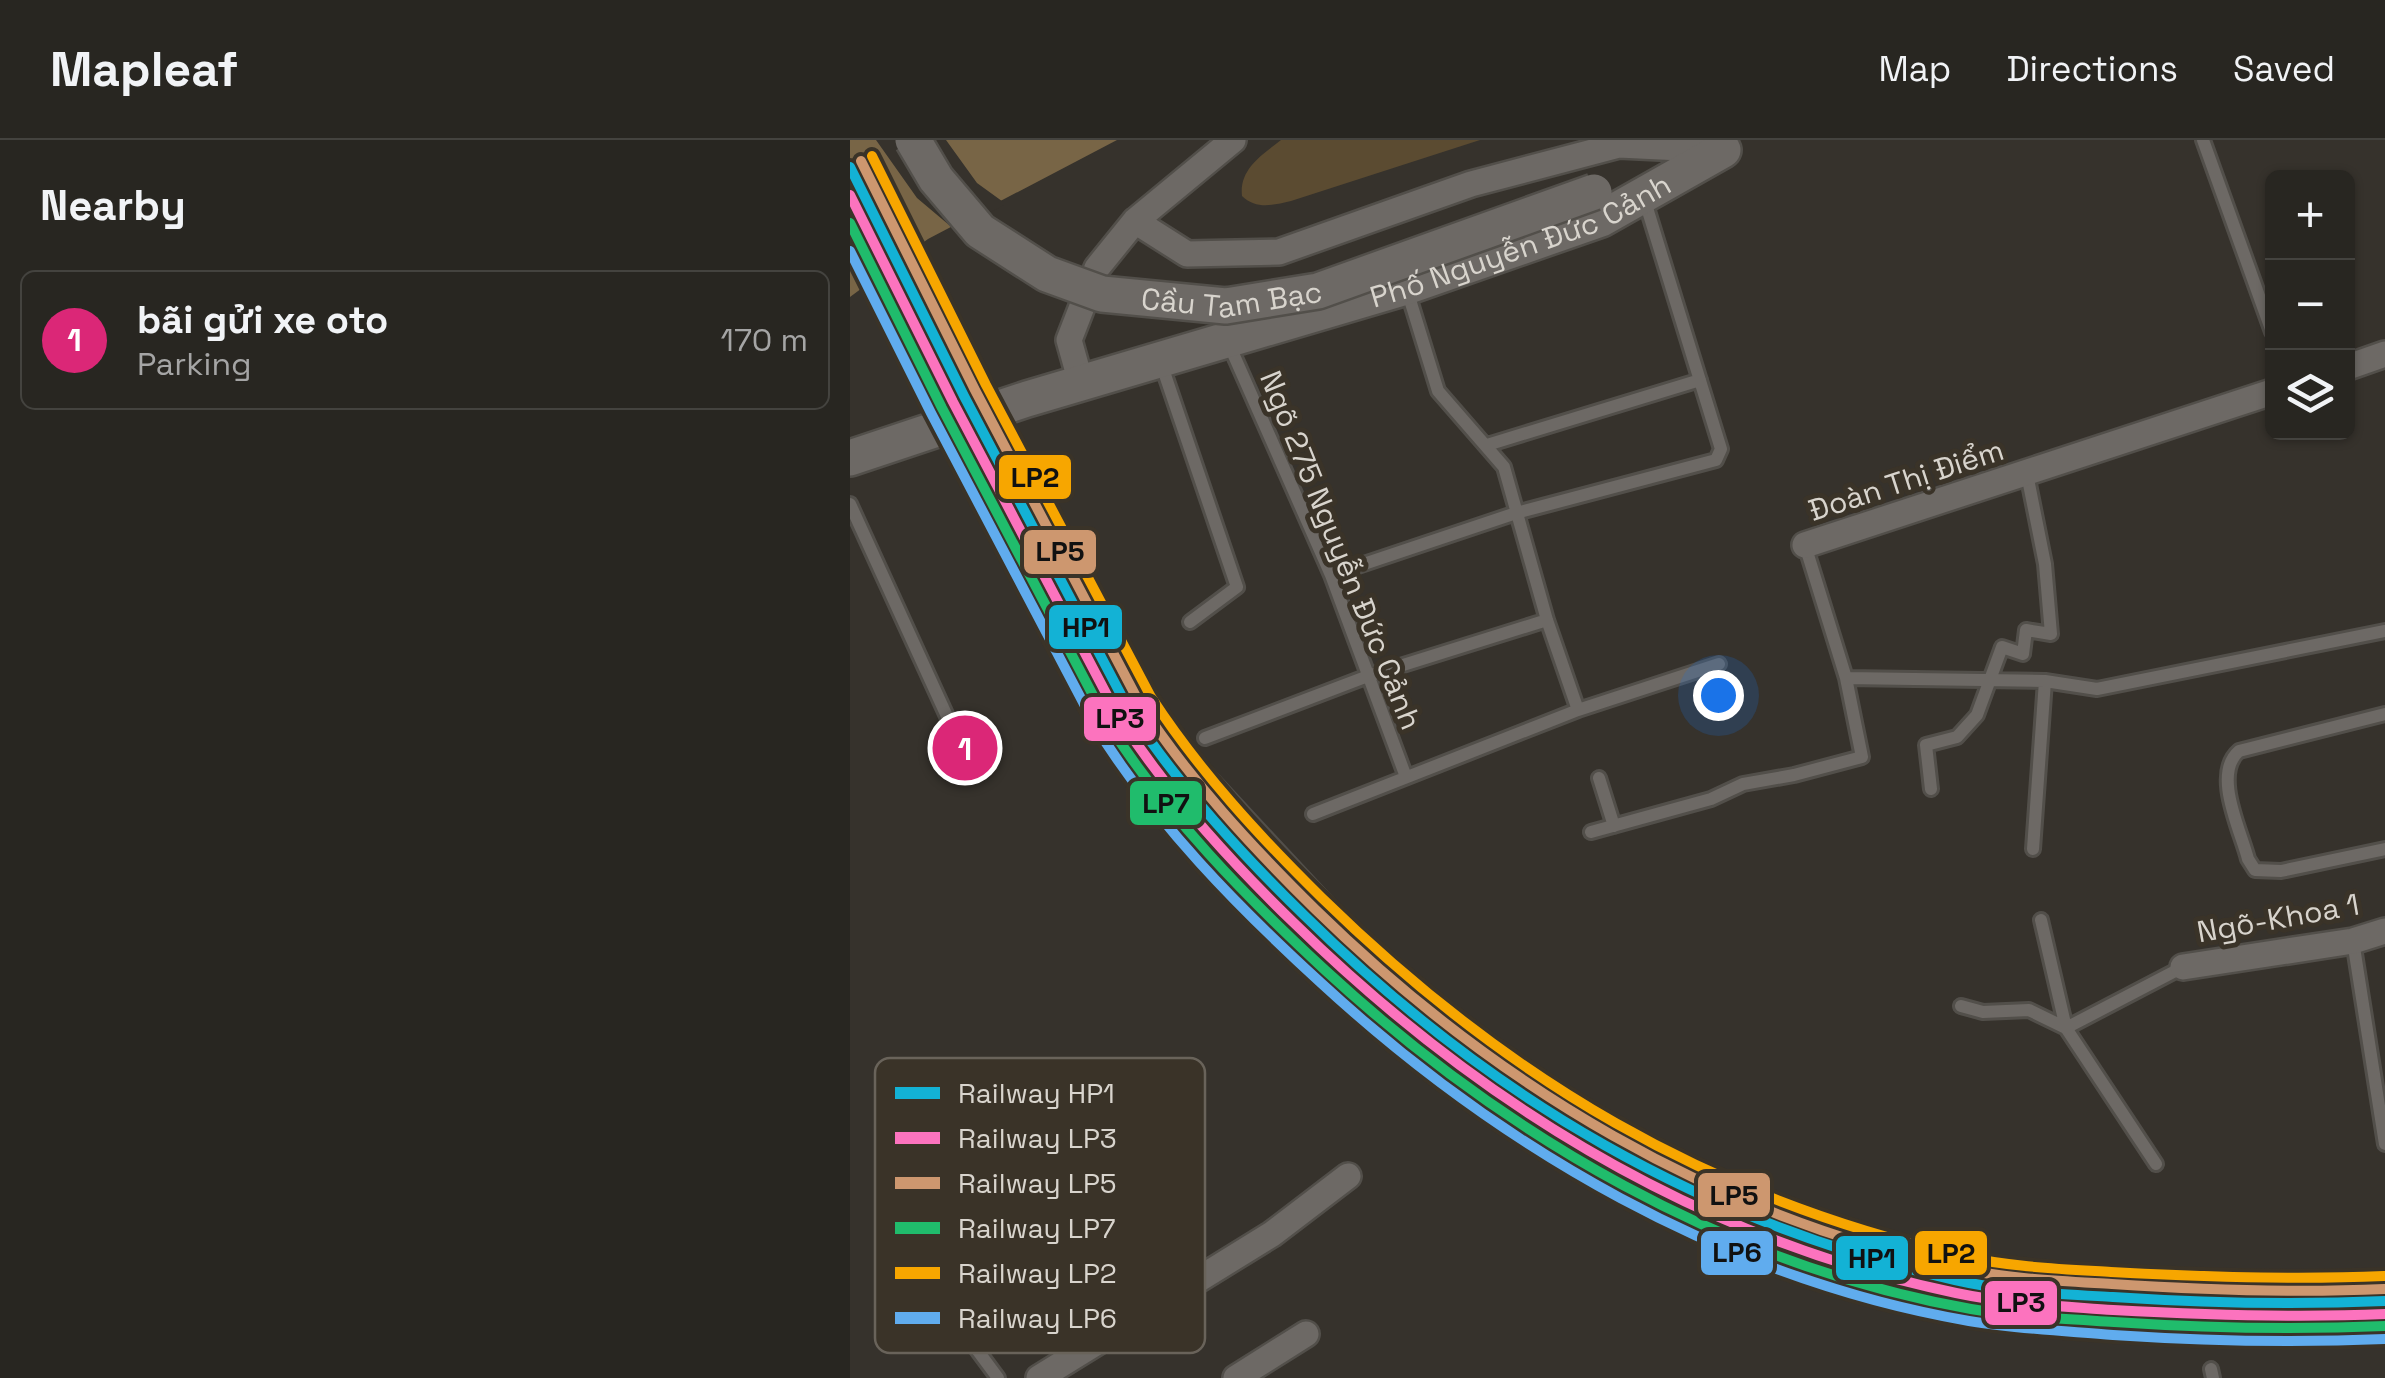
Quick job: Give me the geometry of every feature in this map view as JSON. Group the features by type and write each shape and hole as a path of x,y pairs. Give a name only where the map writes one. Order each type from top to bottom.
{"main road":[{"name":"Cầu Tam Bạc","path":"914,140 936,179 980,230 1047,274 1102,294 1226,306 1318,291 1594,192"},
{"name":"Phố Nguyễn Đức Cảnh","path":"1594,192 1736,145"},
{"name":"Phố Nguyễn Đức Cảnh","path":"850,458 1081,383 1406,287 1602,218 1736,145"}],"street":[{"path":"1081,383 1069,340 1097,268 1136,221 1234,140"},
{"path":"1136,221 1187,254 1279,252 1471,184 1619,145 1736,145"},
{"path":"2355,365 2385,354"},
{"name":"Đoàn Thị Điểm","path":"1805,545 2265,394"},
{"name":"Ngõ-Khoa 1","path":"2184,967 2354,941 2385,932"},
{"path":"1205,1275 1272,1234 1348,1176"},
{"path":"1236,1378 1306,1334"},
{"path":"1039,1378 1079,1353"}],"lane":[{"path":"2203,140 2265,313"},
{"path":"1331,575 1516,512 1716,460 1722,449 1644,194"},
{"path":"1406,287 1438,391 1504,466 1578,710"},
{"name":"Ngõ 275 Nguyễn Đức Cảnh","path":"1228,342 1331,575 1406,777"},
{"path":"1160,361 1237,587 1190,622"},
{"path":"1486,446 1700,380"},
{"path":"994,410 1112,634 1162,719 1203,770 1351,929 1502,1066 1646,1157 1792,1220 1917,1262 2050,1283 2158,1294 2385,1294"},
{"path":"1931,789 1926,745 1957,737 1977,715 2002,647 2024,654 2026,630 2051,634 2045,564 2027,474"},
{"path":"850,504 967,760"},
{"name":"Đoàn Thị Điểm","path":"1591,832 1711,799 1744,784 1862,757 1846,678 1805,545"},
{"path":"1205,738 1368,676 1548,620"},
{"path":"1846,678 2045,681 2097,688 2385,632"},
{"path":"1314,814 1578,710 1719,664"},
{"path":"2033,849 2045,681"},
{"path":"2385,714 2239,751 2228,767 2227,784 2248,859 2255,870 2281,871 2385,849"},
{"path":"1599,778 1614,826"},
{"path":"2042,920 2066,1028 2156,1164"},
{"path":"2354,941 2385,1144"},
{"name":"Ngõ-Khoa 1","path":"2066,1028 2184,967"},
{"path":"1961,1006 1983,1012 2029,1010 2066,1028"},
{"path":"979,1353 998,1378"}],"shaded area":[{"path":"850,140 1117,140 928,239 850,297"},
{"path":"1281,140 1480,140 1291,201 1253,203 1242,196 1244,178 1253,163"}],"pier":[{"path":"876,140 946,140 977,183 1006,204 955,230 917,198"}],"rail line":[{"name":"LP2","path":"872,156 986,385 1151,697 1170,725 1231,802 1299,875 1392,963 1464,1022 1538,1075 1616,1123 1696,1165 1780,1201 1868,1232 1961,1256 2036,1267 2213,1277 2384,1276"},
{"name":"LP5","path":"861,161 975,390 1140,704 1159,732 1222,812 1268,862 1385,974 1458,1033 1534,1087 1614,1136 1696,1179 1782,1216 1870,1246 1962,1269 2037,1279 2248,1290 2384,1289"},
{"name":"HP1","path":"850,167 964,396 1129,710 1148,738 1211,818 1257,868 1376,982 1449,1042 1604,1145 1686,1188 1772,1225 1862,1255 1955,1280 2034,1292 2215,1302 2385,1301"},
{"name":"LP3","path":"850,195 953,402 1118,716 1137,744 1199,824 1269,898 1365,988 1439,1050 1517,1106 1598,1156 1682,1200 1769,1238 1861,1269 1956,1293 2034,1304 2215,1315 2385,1314"},
{"name":"LP7","path":"850,223 942,408 1107,722 1130,756 1181,822 1265,913 1394,1030 1468,1087 1544,1139 1624,1186 1707,1227 1792,1261 1881,1289 1971,1309 2042,1317 2215,1327 2385,1326"},
{"name":"LP6","path":"850,251 931,413 1096,727 1119,763 1171,830 1258,924 1390,1043 1463,1100 1541,1152 1704,1239 1790,1274 1878,1301 1987,1324 2113,1335 2249,1341 2385,1339"}],"place":[{"name":"bãi gửi xe oto","path":"965,748"}]}
